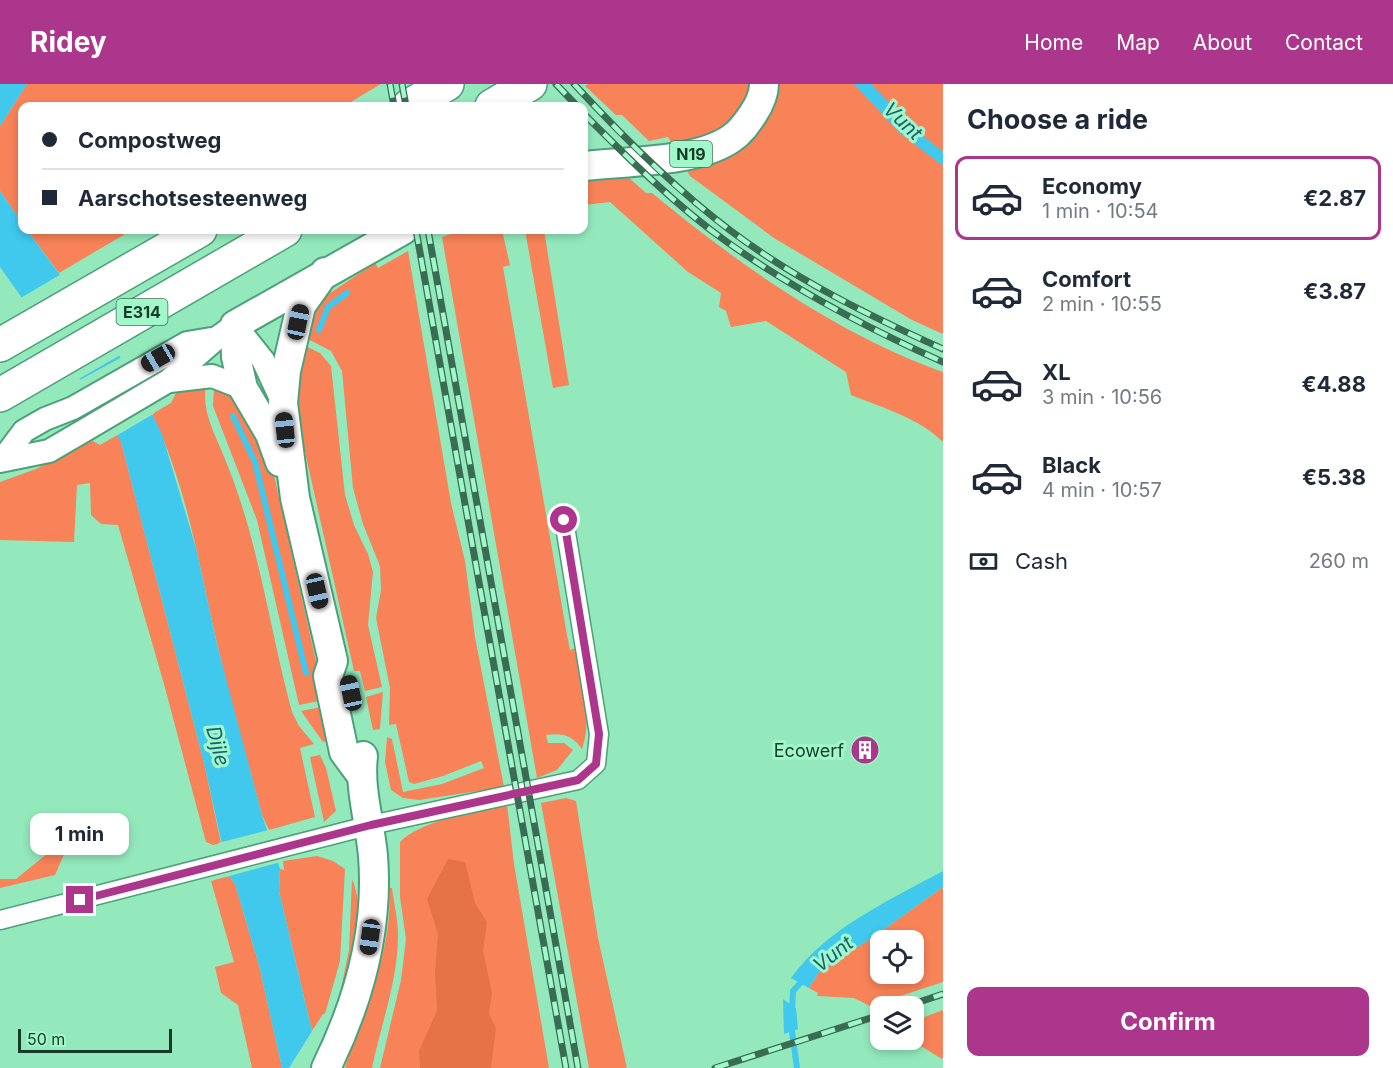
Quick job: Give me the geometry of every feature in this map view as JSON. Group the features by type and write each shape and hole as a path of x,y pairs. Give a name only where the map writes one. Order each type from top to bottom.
{"highway":[{"path":"416,102 447,84"},
{"path":"499,102 530,84"},
{"name":"E314","path":"0,345 193,234"},
{"name":"E314","path":"0,395 278,234"}],"main road":[{"name":"N19","path":"588,166 687,155 732,139 759,106 764,84"},
{"path":"295,498 270,434 243,388 236,357 226,332 325,272 396,234"},
{"path":"325,272 302,306 286,371 283,403 295,498 333,661 347,674 364,748 361,775 371,825 374,870 373,915 366,959 355,1003 326,1068"}],"street":[{"path":"1,460 24,431 73,408 187,343 226,332"},
{"path":"1,460 49,451 168,381 226,332"},
{"path":"226,332 262,360 283,403"},
{"path":"168,381 212,376 243,388"},
{"path":"0,921 371,825 578,780 596,764 599,734 564,520"}],"shaded area":[{"path":"27,84 381,84 351,102 18,102 18,217 0,191 0,126"},
{"path":"588,84 943,84 943,334 912,320 774,238 690,176 668,137 649,141 622,115 616,115 585,86"},
{"path":"628,177 646,193 652,193 719,246 790,295 865,338 943,372 943,442 912,420 851,395 846,372 766,321 731,327 726,311 719,307 721,293 688,272 610,202 588,205 588,182"},
{"path":"30,234 125,234 59,273"},
{"path":"451,234 503,234 510,265 503,267 567,635 570,650 576,648 587,712 582,749 567,736 546,735 548,743 564,743 573,750 557,770 537,778 442,237"},
{"path":"526,234 545,234 569,385 553,388"},
{"path":"408,251 451,503 465,561 475,637 504,787 419,800 403,798 391,790 385,762 387,737 392,739 403,792 442,784 484,768 481,761 443,776 414,784 409,782 396,724 389,725 390,688 376,618 381,590 380,566 363,524 353,488 342,371 331,351 304,337 304,334 310,335 313,310 321,299 375,263 378,268"},
{"path":"303,345 320,353 331,366 345,495 373,572 368,625 382,687 365,691 360,671 354,671 299,425 295,399"},
{"path":"206,385 207,414 247,521 292,712 299,726 314,744 300,748 315,817 269,830 262,815 227,686 183,498 164,441 152,414 171,403 177,391"},
{"path":"214,388 230,393 241,403 272,466 320,679 319,701 299,705 257,520 213,406"},
{"path":"119,434 204,763 221,843 213,845 206,842 118,525 101,524 91,515 90,483 77,485 74,542 0,540 0,482 36,469 91,440 100,445"},
{"path":"383,692 380,729 373,730 366,697"},
{"path":"321,707 328,741 323,742 301,711"},
{"path":"320,755 326,768 336,811 324,822 310,757"},
{"path":"566,798 576,801 598,938 627,1068 589,1068 541,803"},
{"path":"507,804 514,864 549,1068 380,1068 401,980 406,939 400,897 400,842 421,828 435,823"},
{"path":"69,836 72,836 55,875 0,888 0,879 16,879"},
{"path":"317,856 333,861 345,869 340,961 325,1014 312,1031 279,891 280,869 284,870 283,861"},
{"path":"448,859 465,862 475,903 487,922 483,951 492,993 489,1014 496,1028 491,1068 420,1068 419,1051 437,1011 435,972 438,934 427,899"},
{"path":"229,876 235,884 259,965 282,1068 252,1068 238,1005 221,993 215,967 234,962 211,881"},
{"path":"352,879 357,893 358,925 348,974 338,1003 349,950"},
{"path":"943,887 943,982 900,996 870,996 870,1006 854,998 817,996 818,993 809,988 820,971 870,939 870,984 924,984 924,930 883,930"},
{"path":"389,888 392,888 397,917 397,952 372,1068 345,1068 382,957 387,934"},
{"path":"943,1010 942,1059 924,1048 924,1017"}],"water":[{"path":"0,84 27,84 0,126"},
{"path":"854,84 871,84 911,126 943,152 943,166 900,133"},
{"name":"Dijle","path":"0,191 18,217 18,234 30,234 131,372 162,434 196,548 217,644 262,815 280,869 279,891 312,1031 324,1068 282,1068 259,965 235,884 229,876 204,763 121,442 101,409 0,267"},
{"path":"943,871 943,887 883,930 870,930 870,939 820,971 809,988 791,978 822,944 881,904"},
{"path":"783,999 796,1008 798,1029 784,1034"}],"pier":[{"path":"63,273 122,354 77,380 19,299"},
{"path":"124,356 134,370 155,413 116,436 78,381"},
{"path":"272,829 281,862 226,877 218,843"},
{"path":"314,1028 327,1068 289,1068"}],"waterway":[{"path":"319,330 328,307 347,293"},
{"path":"233,416 255,462 306,673"},
{"name":"Vunt","path":"792,1011 793,991 805,978"},
{"name":"Vunt","path":"791,1024 797,1068"}],"railway":[{"path":"390,84 393,102"},
{"path":"402,84 405,102"},
{"path":"556,84 573,102"},
{"path":"574,84 649,161 689,197 756,249 834,296 943,349"},
{"path":"588,118 671,197 708,228 753,260 832,307 943,362"},
{"path":"417,234 566,1068"},
{"path":"429,234 578,1068"},
{"path":"924,1000 943,994"},
{"path":"715,1068 870,1018"}],"place":[{"name":"Ecowerf","path":"865,750"}],"route":[{"path":"80,900 371,825 578,780 596,764 599,734 564,520"}]}
